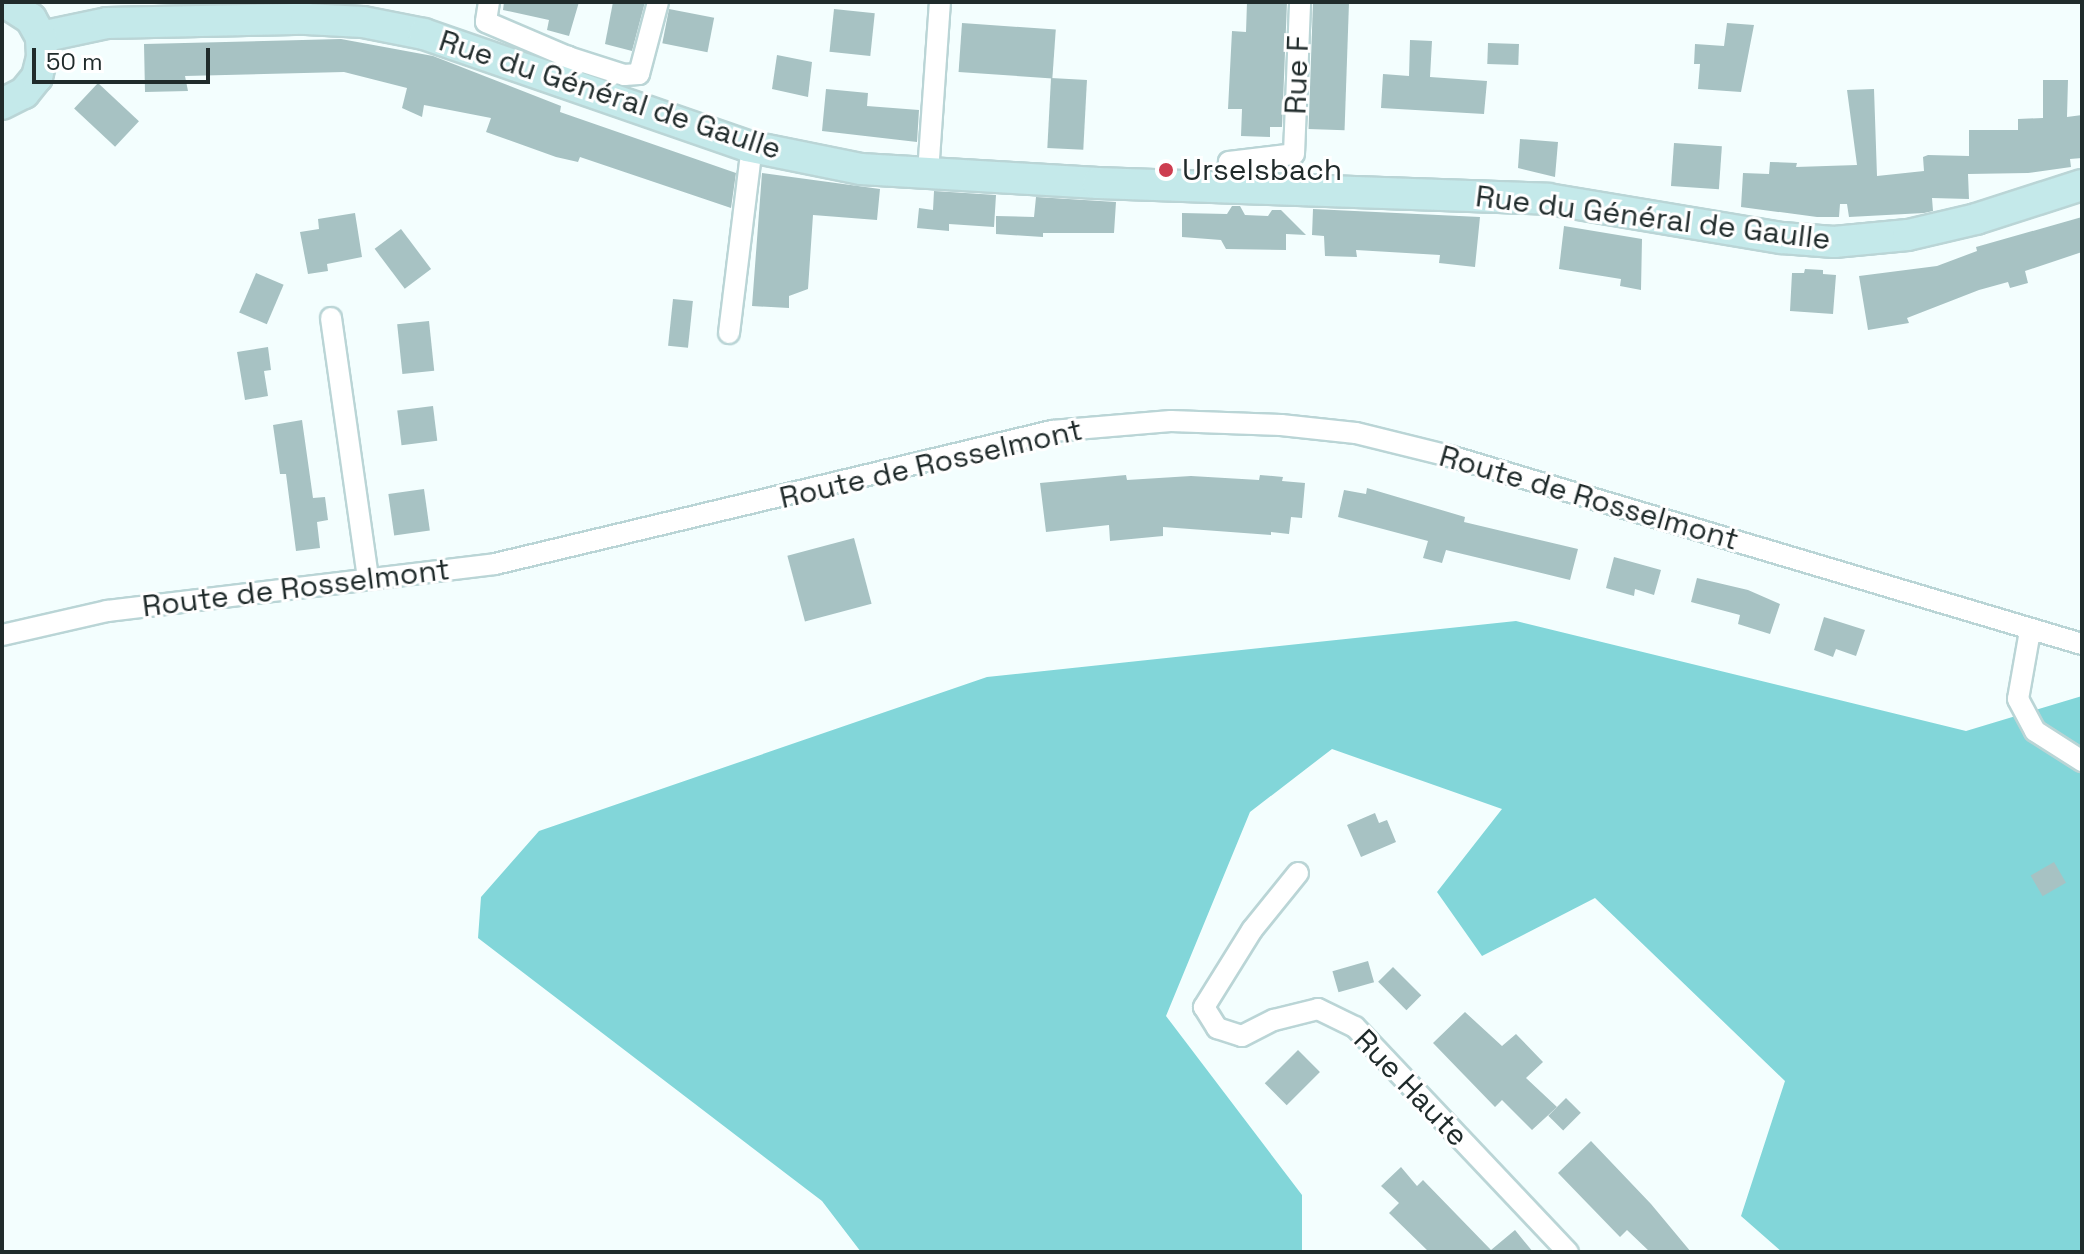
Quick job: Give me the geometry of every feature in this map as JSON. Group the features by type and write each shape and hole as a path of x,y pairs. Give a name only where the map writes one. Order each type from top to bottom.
{"main road":[{"path":"2,104 24,93 37,77 42,57 41,37 31,19 5,2"},
{"name":"Rue du Général de Gaulle","path":"41,37 107,23 274,11 363,22 424,34 564,70 752,147 861,169 1548,199 1782,238 1834,242 1908,235 1976,219 2082,185"}],"street":[{"path":"489,2 486,22 564,70 624,75 639,74 658,2"},
{"path":"928,173 940,2"},
{"name":"Rue F","path":"1228,187 1229,162 1294,154 1300,2"},
{"path":"729,333 752,147"},
{"path":"331,318 368,578"},
{"name":"Route de Rosselmont","path":"2,635 107,611 212,601 368,578 495,564 1052,431 1171,421 1281,425 1356,433 1453,457 2082,644"},
{"path":"2030,631 2018,699 2035,731 2082,761"},
{"name":"Rue Haute","path":"1298,873 1252,930 1204,1007 1217,1028 1242,1036 1274,1020 1318,1009 1355,1027 1568,1252"}],"shaded area":[{"path":"1516,621 1966,731 2082,696 2082,1252 1782,1252 1741,1216 1785,1081 1595,898 1482,956 1437,892 1502,809 1332,749 1250,812 1166,1016 1302,1195 1302,1252 861,1252 822,1201 478,938 481,897 539,831 987,677"}],"building":[{"path":"504,2 579,2 569,36 547,30 549,20 503,10"},
{"path":"613,2 645,2 632,51 605,44"},
{"path":"1247,2 1287,2 1282,127 1270,127 1270,137 1241,136 1242,109 1228,109 1232,31 1246,32"},
{"path":"1313,2 1349,3 1345,130 1309,129"},
{"path":"669,9 714,18 707,52 662,43"},
{"path":"834,9 875,13 870,56 830,52"},
{"path":"962,23 1056,30 1052,78 959,72"},
{"path":"1727,23 1754,25 1741,92 1698,89 1700,64 1694,64 1695,44 1724,46"},
{"path":"341,39 433,56 561,106 560,112 736,173 731,208 580,157 578,162 556,157 486,132 491,118 424,105 422,117 402,108 407,88 344,72 185,76 188,91 145,92 144,44"},
{"path":"1410,40 1432,41 1430,77 1487,81 1484,114 1381,108 1383,74 1409,76"},
{"path":"1488,43 1519,44 1518,65 1487,64"},
{"path":"777,55 812,62 808,97 772,89"},
{"path":"1051,78 1087,80 1083,150 1047,148"},
{"path":"2043,80 2068,80 2067,117 2082,115 2082,158 2070,159 2071,167 2028,173 1968,174 1969,199 1932,198 1933,211 1924,213 1849,217 1847,204 1840,204 1839,217 1817,217 1741,207 1743,173 1769,174 1770,162 1797,163 1796,167 1857,165 1847,90 1874,89 1877,176 1924,171 1923,157 1928,155 1969,156 1969,130 2018,130 2018,119 2043,118"},
{"path":"98,83 139,121 115,147 74,109"},
{"path":"826,89 868,93 867,106 919,110 917,142 822,131"},
{"path":"1520,139 1558,142 1555,177 1518,168"},
{"path":"1674,143 1722,146 1719,189 1671,186"},
{"path":"762,173 880,189 877,220 813,215 808,289 789,296 789,308 752,306"},
{"path":"934,191 996,195 994,227 949,224 949,231 917,228 919,208 933,210"},
{"path":"1036,197 1116,202 1114,233 1043,233 1043,237 996,234 996,216 1034,217"},
{"path":"1232,206 1240,206 1245,215 1268,216 1272,210 1281,210 1306,235 1286,234 1286,250 1226,249 1221,240 1182,237 1182,213 1227,214"},
{"path":"1313,209 1480,217 1475,267 1439,263 1440,255 1356,250 1357,257 1325,256 1324,236 1312,235"},
{"path":"355,213 362,257 327,264 328,271 308,274 300,232 319,229 318,219"},
{"path":"2082,217 2082,252 2025,271 2028,283 2010,288 2008,282 1979,290 1907,318 1909,323 1868,330 1859,276 1937,266 1977,251 1976,247"},
{"path":"1564,226 1642,239 1641,290 1620,286 1621,279 1559,269"},
{"path":"401,229 431,269 405,289 375,249"},
{"path":"1805,269 1823,270 1823,274 1836,275 1833,314 1790,311 1792,273 1804,273"},
{"path":"256,273 284,285 267,324 239,313"},
{"path":"673,299 693,301 688,348 668,346"},
{"path":"429,321 434,371 402,374 397,324"},
{"path":"268,347 271,370 264,371 268,396 245,400 237,352"},
{"path":"433,406 437,441 402,445 397,410"},
{"path":"302,420 313,498 325,497 328,520 317,522 320,548 296,551 286,474 280,474 273,425"},
{"path":"1126,475 1127,480 1191,476 1259,480 1260,475 1283,477 1282,481 1305,483 1302,518 1291,517 1289,534 1271,532 1271,535 1163,527 1163,536 1110,541 1109,525 1046,532 1040,483"},
{"path":"1367,488 1465,517 1464,522 1578,549 1570,580 1446,550 1442,563 1423,558 1428,541 1338,517 1344,490 1366,494"},
{"path":"424,489 430,531 394,536 388,494"},
{"path":"854,538 872,604 805,622 787,556"},
{"path":"1614,557 1661,570 1654,595 1635,589 1634,596 1606,588"},
{"path":"1697,578 1748,590 1780,604 1770,634 1738,624 1740,615 1691,602"},
{"path":"1824,617 1865,630 1856,656 1836,649 1833,657 1814,650"},
{"path":"1375,813 1379,823 1387,820 1396,842 1361,857 1347,825"},
{"path":"2054,862 2066,883 2043,896 2031,876"},
{"path":"1368,961 1374,982 1338,992 1332,971"},
{"path":"1393,967 1421,995 1406,1010 1378,982"},
{"path":"1465,1012 1502,1046 1516,1034 1543,1062 1526,1078 1557,1107 1532,1130 1502,1100 1495,1107 1433,1043"},
{"path":"1298,1050 1320,1072 1287,1105 1265,1083"},
{"path":"1566,1098 1581,1113 1563,1131 1548,1116"},
{"path":"1591,1141 1651,1204 1691,1252 1650,1252 1627,1230 1620,1237 1558,1173"},
{"path":"1401,1167 1417,1186 1423,1180 1491,1250 1515,1230 1533,1252 1429,1252 1389,1213 1399,1203 1381,1186"}],"place":[{"name":"Urselsbach","path":"1166,170"}]}
